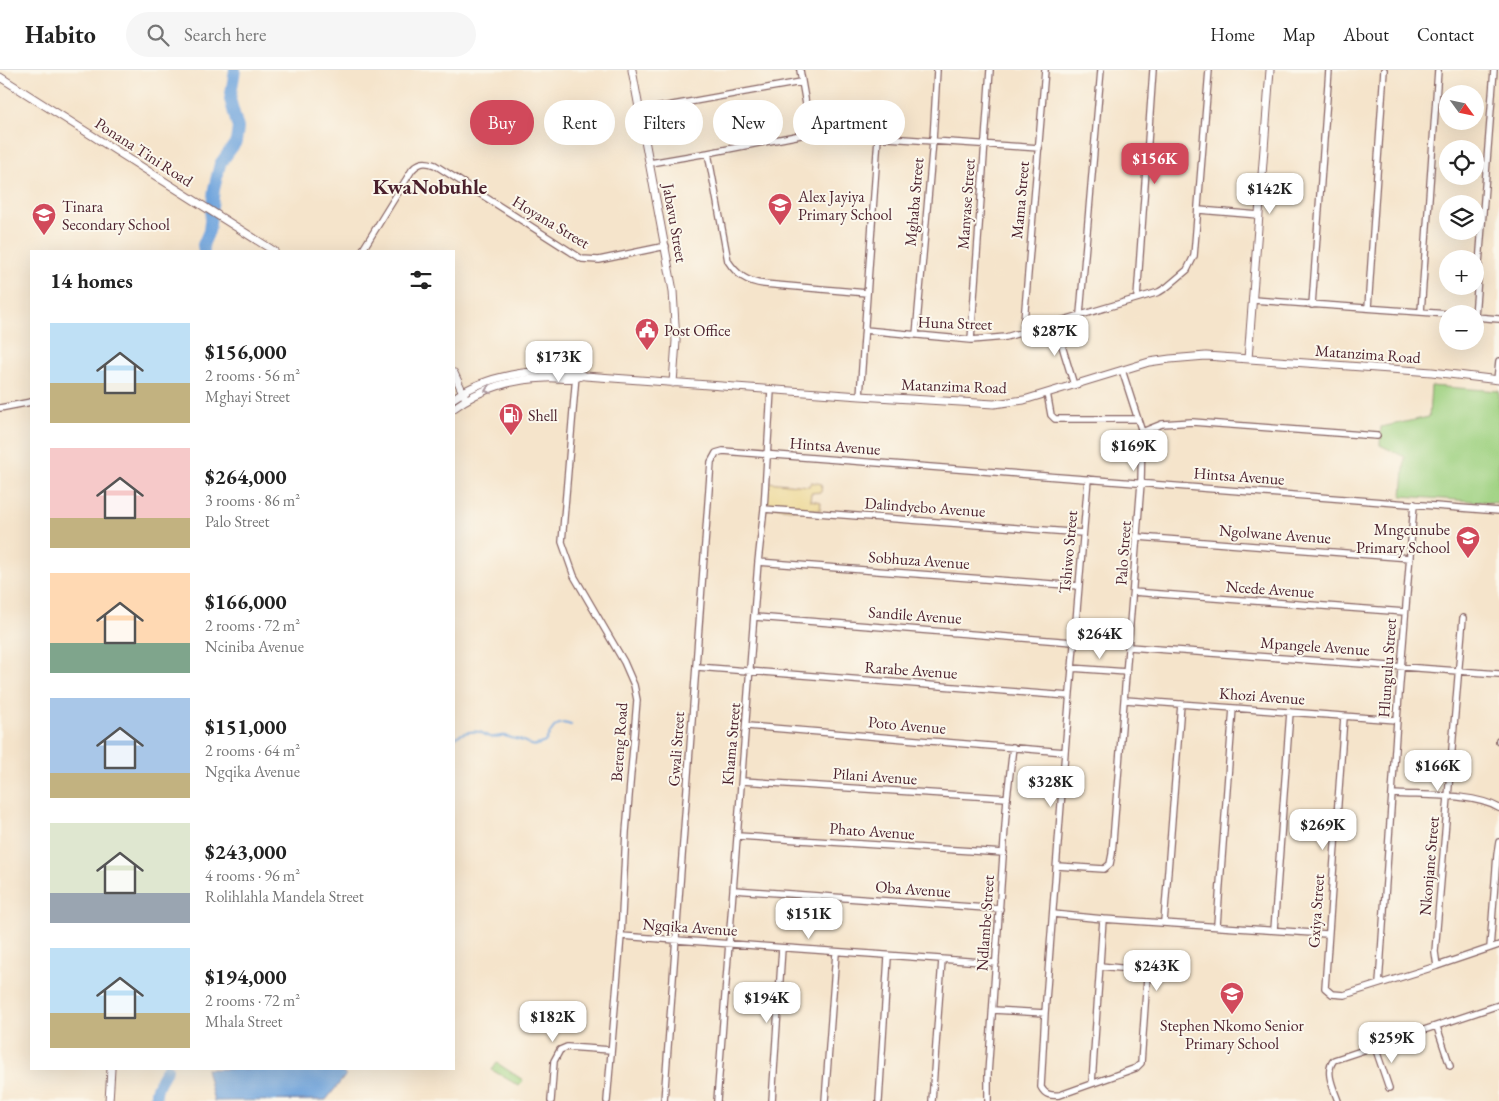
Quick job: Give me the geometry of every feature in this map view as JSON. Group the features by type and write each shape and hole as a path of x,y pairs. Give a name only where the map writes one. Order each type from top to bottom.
{"street":[{"name":"Jabavu Street","path":"632,70 637,100"},
{"path":"800,70 805,100"},
{"name":"Mghaba Street","path":"916,335 933,141 937,70"},
{"name":"Manyase Street","path":"971,340 990,70"},
{"name":"Mama Street","path":"1023,333 1045,70"},
{"path":"1080,314 1101,70"},
{"path":"1137,298 1153,70"},
{"name":"Huna Street","path":"865,330 971,340 996,339 1023,333 1080,314 1151,295 1167,288 1187,270 1194,256 1209,70"},
{"path":"1248,359 1270,70"},
{"path":"1312,305 1329,70"},
{"path":"1368,308 1384,70"},
{"path":"1421,312 1438,70"},
{"path":"1476,305 1494,70"},
{"name":"Ponana Tini Road","path":"0,76 272,250"},
{"path":"701,100 802,82"},
{"path":"650,163 793,136"},
{"path":"905,139 1039,148"},
{"name":"Jabavu Street","path":"646,145 673,291 676,322 676,356 672,383"},
{"path":"860,396 878,145"},
{"path":"708,153 728,261 739,275 755,283 867,293"},
{"name":"Hoyana Street","path":"363,250 412,170 417,165 428,162 582,259 599,260 666,246"},
{"path":"1199,210 1259,215"},
{"path":"1252,300 1439,313"},
{"path":"1484,318 1499,319"},
{"path":"1055,323 1074,385"},
{"name":"Matanzima Road","path":"455,407 465,395 481,384 509,375 532,372 994,404 1018,401 1122,370 1170,358 1206,356 1432,372 1498,380"},
{"path":"1498,380 1499,362"},
{"name":"Palo Street","path":"1057,866 1100,870 1110,864 1112,854 1126,700 1142,483 1142,432 1122,370"},
{"path":"455,374 465,395"},
{"name":"Bereng Road","path":"578,375 562,542 574,576 624,662 634,685 637,700 626,832 621,936 607,1101"},
{"name":"Khama Street","path":"717,1101 772,390"},
{"path":"1046,393 1051,415 1055,419 1137,419"},
{"name":"Matanzima Road","path":"455,398 465,395"},
{"path":"0,408 30,402"},
{"path":"1142,432 1171,422 1192,422 1377,436"},
{"name":"Gwali Street","path":"664,1101 712,458 718,452 768,454"},
{"name":"Hintsa Avenue","path":"768,454 1499,511"},
{"name":"Tshiwo Street","path":"1088,479 1073,642 1041,1088 1046,1094 1055,1096 1092,1083"},
{"name":"Hlungulu Street","path":"1379,984 1414,504"},
{"name":"Dalindyebo Avenue","path":"764,509 1083,533"},
{"name":"Ngolwane Avenue","path":"1138,537 1410,558"},
{"name":"Sobhuza Avenue","path":"758,562 1079,586"},
{"name":"Ncede Avenue","path":"1133,592 1405,612"},
{"name":"Sandile Avenue","path":"755,617 1073,642"},
{"name":"Nkonjane Street","path":"1436,966 1435,952 1457,671 1463,618"},
{"name":"Mpangele Avenue","path":"1129,647 1499,674"},
{"name":"Rarabe Avenue","path":"697,667 1069,696"},
{"path":"1071,668 1127,672"},
{"name":"Khozi Avenue","path":"1126,700 1397,720"},
{"path":"1164,922 1181,704"},
{"path":"1217,926 1233,708"},
{"path":"1274,930 1290,712"},
{"name":"Gxiya Street","path":"1344,717 1324,986 1332,994 1341,995 1379,984"},
{"name":"Poto Avenue","path":"747,726 1065,752"},
{"name":"Ndlambe Street","path":"988,1101 987,1086 1007,798 1013,747"},
{"name":"Pilani Avenue","path":"742,781 1007,798"},
{"path":"1393,794 1448,796 1479,800 1499,808"},
{"name":"Phato Avenue","path":"738,836 1004,854"},
{"path":"1490,948 1499,842"},
{"name":"Oba Avenue","path":"734,890 1000,909"},
{"path":"1053,914 1328,934"},
{"path":"1100,966 1140,970 1146,974 1148,980 1141,1063 1136,1068 1092,1083 1103,919"},
{"name":"Ngqika Avenue","path":"621,936 888,957 996,963"},
{"path":"1379,984 1499,945"},
{"path":"772,1101 782,948"},
{"path":"826,1101 836,952"},
{"path":"879,1101 888,957"},
{"path":"932,1101 942,960"},
{"path":"1338,1101 1329,1074 1330,1064 1341,1057 1499,1006"},
{"path":"993,1010 1045,1013"},
{"path":"1437,1027 1450,1066"},
{"path":"551,1101 554,1061 560,1050 568,1047 611,1050"},
{"path":"1375,1047 1389,1088"},
{"path":"109,1101 111,1070"}],"green space":[{"path":"1431,386 1499,391 1499,503 1402,496 1405,457 1380,445 1381,427 1429,417"},
{"path":"497,1063 523,1080 519,1086 492,1070"}],"sand":[{"path":"767,482 809,486 811,482 822,484 821,492 811,493 810,500 821,502 820,510 783,508 770,505 766,502"}],"water":[{"path":"206,1070 338,1070 346,1075 326,1100 214,1101"}],"waterway":[{"path":"204,250 203,245 209,231 214,189 220,164 236,142 238,128 230,99 235,70"},
{"path":"455,738 466,732 476,731 490,737 505,736 533,745 545,742 557,725 561,723 571,725"},
{"path":"156,1101 157,1088 166,1070"}],"place":[{"name":"Alex Jayiya Primary School","path":"780,226"},
{"name":"Tinara Secondary School","path":"44,236"},
{"name":"Post Office","path":"647,351"},
{"name":"Shell","path":"511,436"},
{"name":"Mngcunube Primary School","path":"1468,559"},
{"name":"Stephen Nkomo Senior Primary School","path":"1232,1015"}],"district":[{"name":"KwaNobuhle","path":"430,186"}]}
